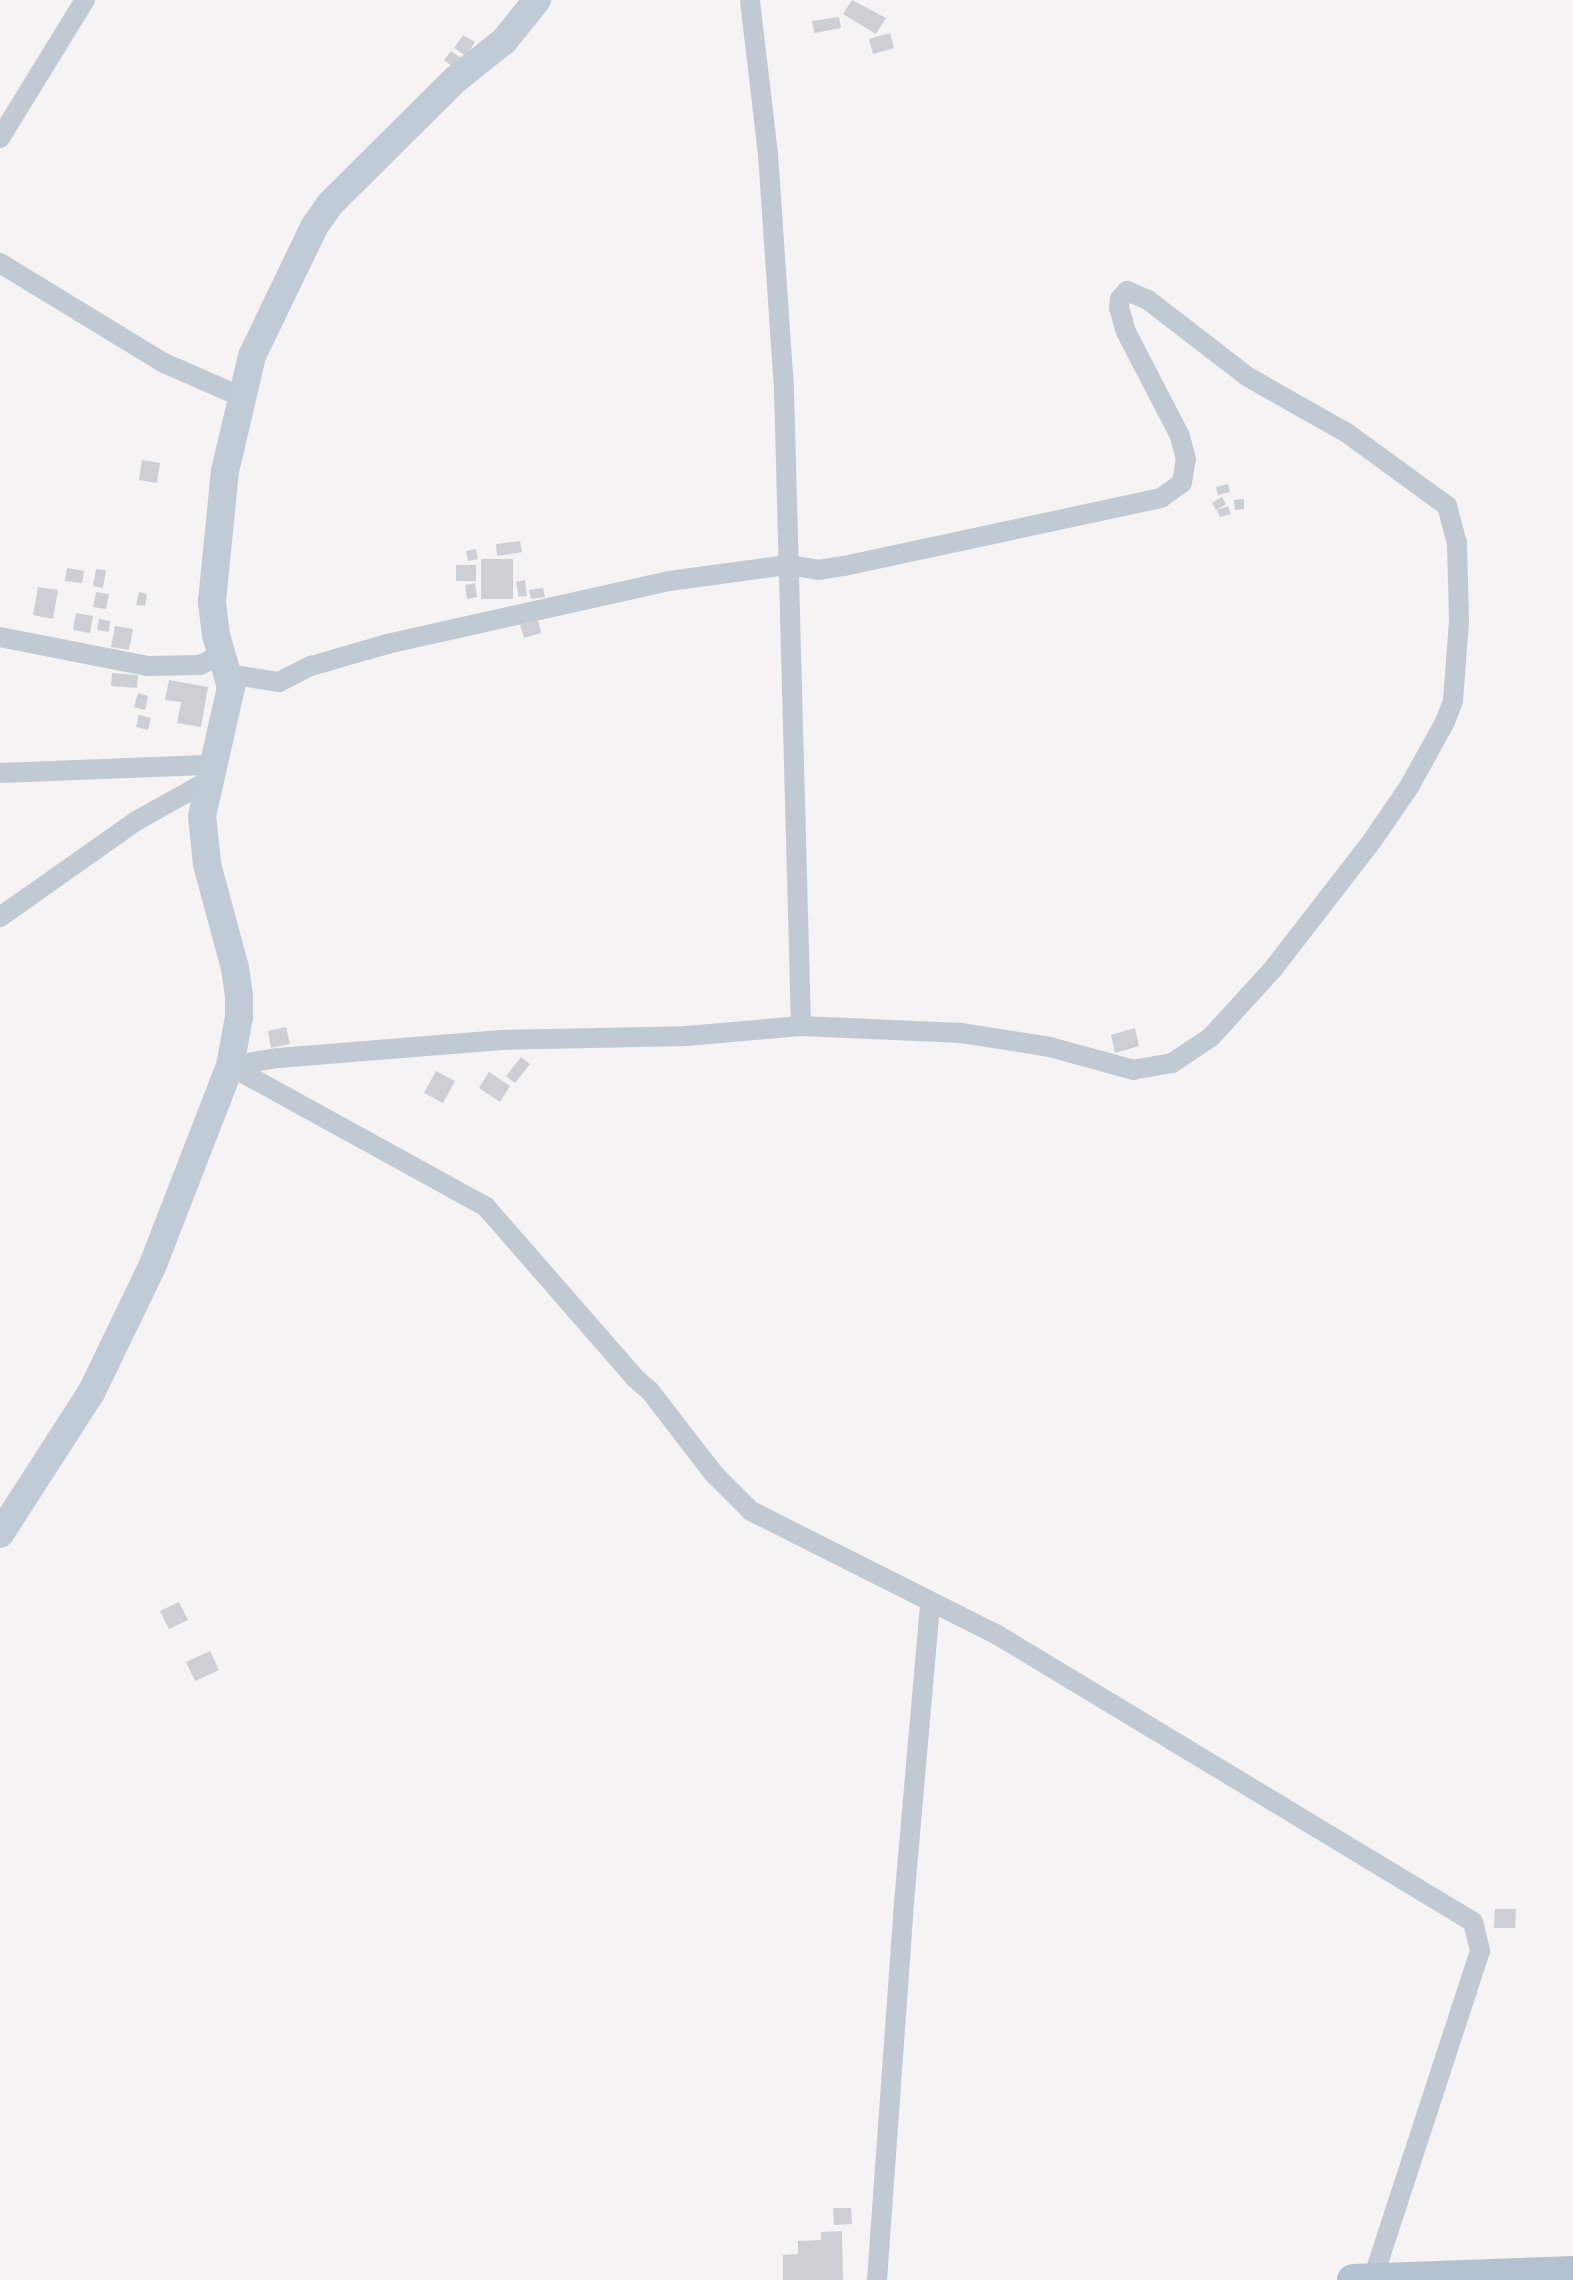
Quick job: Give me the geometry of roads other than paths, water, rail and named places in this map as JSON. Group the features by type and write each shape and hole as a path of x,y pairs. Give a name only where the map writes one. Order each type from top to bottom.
{"main road":[{"path":"1353,2280 1573,2272"}],"street":[{"path":"0,138 85,0"},
{"path":"0,1534 91,1393 152,1267 230,1066 239,1017 239,996 204,844 203,802 227,709 226,664 216,635 212,601 225,471 252,356 292,268 323,215 456,79 504,41 537,0"},
{"path":"750,0 766,140 784,389 801,1026"},
{"path":"0,263 164,363 242,397"},
{"path":"0,637 148,666 226,664 279,682 311,666 486,620 669,581 788,565 818,570 1141,504 1173,492 1182,483 1186,459 1180,436 1126,332 1119,308 1120,299 1127,291 1148,300 1248,377 1347,433 1447,506 1457,543 1453,701 1434,743 1372,841 1273,969 1211,1037 1187,1055 1155,1068 1134,1070 1050,1047 962,1033 801,1026 686,1036 501,1040 278,1058 230,1066"},
{"path":"0,773 210,773"},
{"path":"0,917 210,773"},
{"path":"230,1066 486,1207 635,1378 650,1391 714,1474 751,1511 996,1634 1473,1922 1480,1951 1373,2279"},
{"path":"877,2280 904,1898 930,1603"}]}
